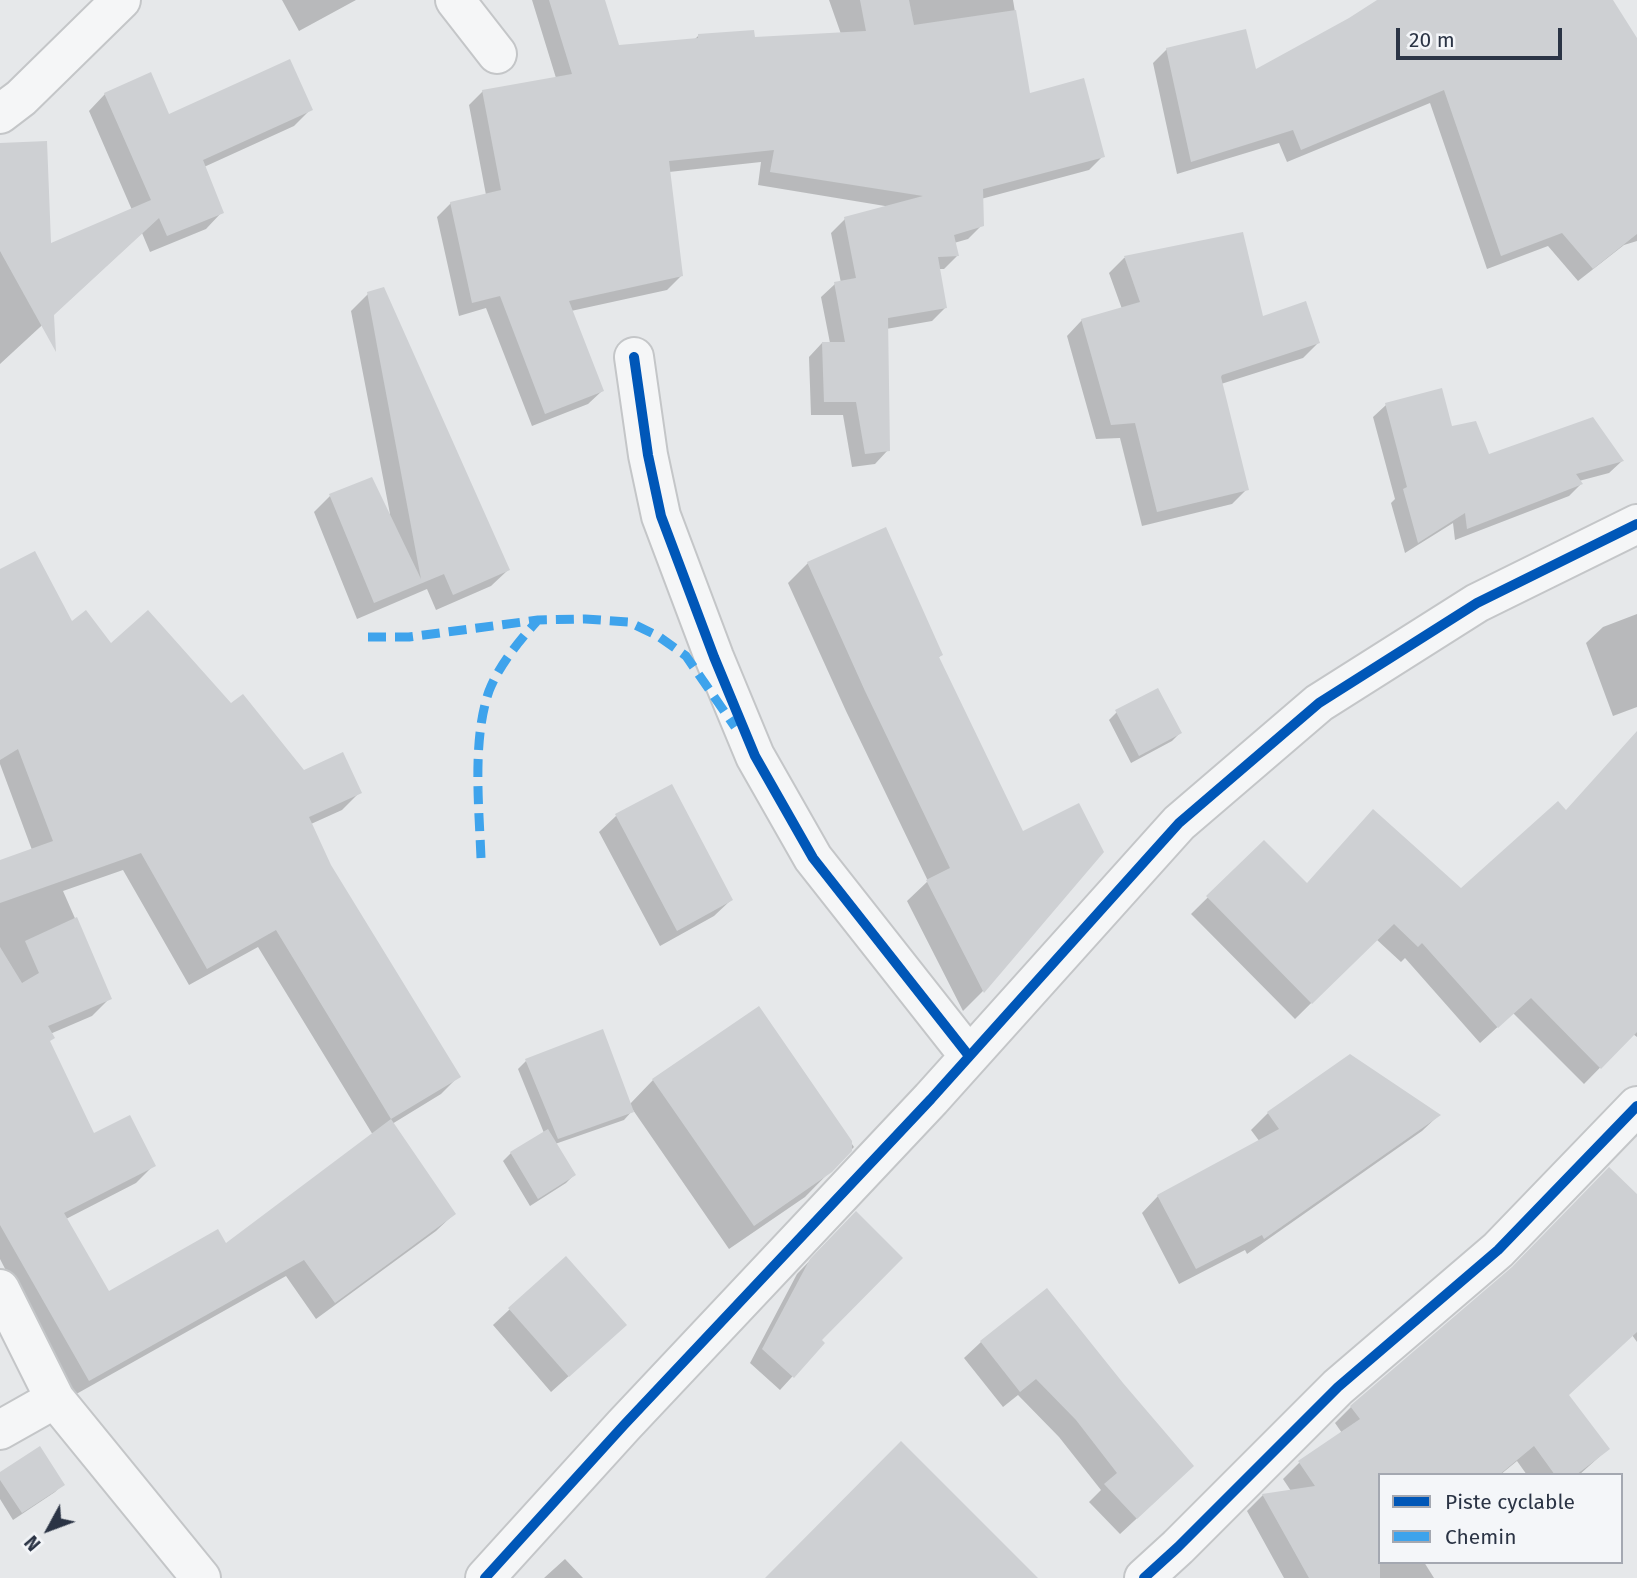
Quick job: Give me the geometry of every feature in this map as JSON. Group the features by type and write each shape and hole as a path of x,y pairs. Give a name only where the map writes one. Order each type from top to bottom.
{"street":[{"path":"0,114 21,98 121,0"},
{"path":"455,0 497,54"},
{"path":"634,357 648,455 661,516 755,756 813,858 970,1056"},
{"path":"485,1578 624,1425 970,1056 1179,823 1319,703 1477,603 1637,524"},
{"path":"1144,1578 1338,1387 1498,1250 1637,1106"},
{"path":"0,1289 55,1399 201,1578"},
{"path":"0,1430 55,1399"}],"building":[{"path":"549,0 605,0 619,45 698,38 698,34 754,30 755,37 866,31 860,0 909,0 914,25 1016,10 1030,93 1084,78 1105,157 983,189 984,226 954,235 959,256 938,257 947,308 888,318 890,451 865,454 856,402 824,402 822,342 845,342 834,282 856,278 844,217 923,196 770,172 774,150 669,161 683,276 569,301 604,391 545,414 500,296 472,303 450,202 501,190 482,90 572,74"},
{"path":"1377,0 1613,0 1637,38 1637,234 1593,269 1562,233 1501,256 1444,90 1301,150 1293,130 1191,162 1166,48 1246,29 1256,69"},
{"path":"290,59 313,110 203,160 224,213 167,236 159,218 54,315 56,352 0,251 0,143 47,141 51,243 151,200 104,93 151,72 169,114"},
{"path":"1243,232 1263,316 1306,301 1320,343 1221,377 1249,490 1157,512 1135,423 1111,425 1081,319 1140,302 1124,256"},
{"path":"384,287 510,570 453,595 444,574 374,603 329,494 372,477 421,579 367,292"},
{"path":"1442,388 1452,426 1476,421 1489,454 1593,417 1624,461 1576,474 1583,484 1467,529 1465,513 1418,543 1403,489 1407,487 1385,403"},
{"path":"886,527 943,655 939,657 1023,831 1079,803 1104,852 984,993 926,880 950,868 807,562"},
{"path":"35,551 72,621 86,610 111,643 148,610 231,703 243,694 304,770 343,752 362,793 309,817 331,865 461,1077 391,1119 276,930 207,969 141,853 0,903 0,860 53,841 18,749 0,760 0,569"},
{"path":"1158,688 1182,733 1139,756 1115,710"},
{"path":"1637,731 1637,1032 1601,1069 1531,998 1498,1028 1422,943 1418,947 1394,924 1312,1004 1206,896 1264,840 1307,883 1373,809 1461,888 1558,801 1566,810"},
{"path":"672,784 733,900 677,931 615,814"},
{"path":"77,917 112,999 48,1026 55,1038 50,1041 94,1133 130,1115 156,1166 64,1213 109,1291 218,1229 226,1243 391,1119 456,1214 335,1303 304,1260 89,1381 0,1225 0,947 22,983 39,973 25,941"},
{"path":"759,1006 852,1141 852,1151 832,1172 754,1226 652,1079"},
{"path":"603,1029 634,1112 558,1139 525,1059"},
{"path":"1350,1054 1441,1115 1264,1239 1262,1235 1196,1269 1157,1195 1279,1129 1267,1112"},
{"path":"548,1129 576,1175 538,1199 510,1152"},
{"path":"1609,1167 1637,1194 1637,1332 1569,1395 1610,1449 1579,1473 1554,1473 1534,1446 1501,1473 1378,1473 1380,1578 1309,1578 1262,1494 1315,1486 1298,1461 1360,1419 1350,1406 1512,1267"},
{"path":"856,1211 903,1258 822,1340 825,1343 794,1378 762,1349 810,1259"},
{"path":"566,1256 627,1325 569,1377 508,1308"},
{"path":"1047,1288 1194,1466 1137,1519 1104,1484 1117,1473 1076,1420 1036,1379 1020,1392 980,1341"},
{"path":"901,1441 1038,1578 765,1578"},
{"path":"40,1446 65,1485 22,1513 0,1480 0,1472"}],"marked path":[{"path":"368,637 409,637 538,620 629,622 658,636 686,656 735,727"},
{"path":"481,858 478,752 484,710 498,672 538,620"}],"cycle path":[{"path":"634,357 648,455 661,516 755,756 813,858 969,1056"},
{"path":"485,1578 624,1425 931,1099 1179,823 1319,703 1477,603 1637,524"},
{"path":"1144,1578 1338,1387 1498,1250 1637,1106"}]}
